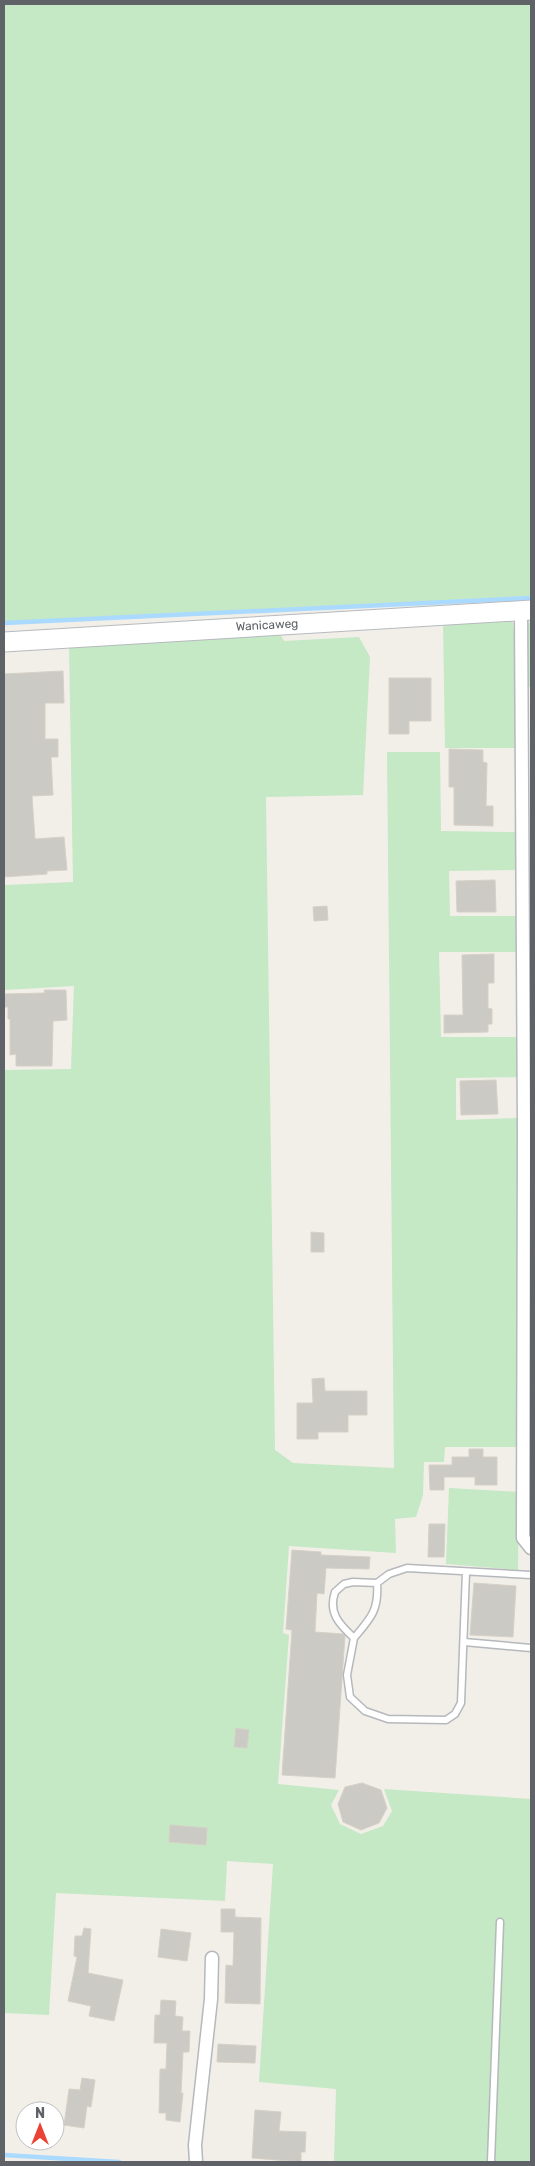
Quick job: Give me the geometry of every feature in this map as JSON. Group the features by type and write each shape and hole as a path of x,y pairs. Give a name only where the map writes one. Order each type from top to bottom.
{"street":[{"name":"Wanicaweg","path":"4,642 526,611"},
{"path":"526,611 523,1538 531,1548"},
{"path":"196,2162 195,2145 211,1999 212,1958"}],"lane":[{"path":"354,1638 340,1626 332,1609 335,1592 344,1584 353,1582 377,1583 389,1574 407,1568 531,1575"},
{"path":"377,1583 378,1597 376,1610 354,1638 348,1675 350,1697 365,1711 388,1719 446,1720 455,1714 461,1703 466,1572"},
{"path":"464,1642 531,1648"},
{"path":"490,2162 500,1922"}],"green space":[{"path":"4,4 531,4 531,598 4,623"},
{"path":"506,617 513,623 516,651 516,748 445,748 443,620"},
{"path":"531,619 531,687 527,687 527,626"},
{"path":"280,634 284,641 359,637 370,657 363,795 266,797 275,1450 293,1463 394,1468 387,752 440,752 441,831 517,832 518,870 449,871 450,916 516,916 517,952 439,952 441,1037 519,1037 519,1077 456,1078 456,1120 519,1118 518,1447 445,1447 444,1462 424,1462 423,1495 416,1517 395,1519 396,1553 289,1546 283,1633 289,1635 278,1784 339,1790 331,1805 340,1824 361,1834 383,1826 392,1811 384,1789 531,1799 531,2162 334,2162 336,2089 259,2082 273,1864 227,1861 225,1901 56,1893 49,2015 4,2013 4,1070 71,1069 74,986 4,990 4,885 73,882 69,646"},
{"path":"527,1448 531,1448 531,1544 527,1535"},
{"path":"449,1488 519,1492 518,1570 446,1564"}],"building":[{"path":"63,671 64,703 45,703 45,739 58,739 58,757 51,757 53,795 32,796 35,839 64,837 67,870 47,871 47,874 4,877 4,674"},
{"path":"389,678 431,678 431,721 409,721 409,734 389,734"},
{"path":"449,749 483,750 483,762 487,763 486,806 493,806 493,826 454,825 454,787 449,787"},
{"path":"495,880 496,912 457,912 456,881"},
{"path":"327,906 328,920 314,921 313,907"},
{"path":"494,954 494,983 488,983 488,1008 492,1009 492,1024 488,1024 488,1032 444,1033 444,1015 463,1015 462,955"},
{"path":"44,990 66,990 67,1020 53,1021 52,1066 16,1066 16,1054 10,1055 10,1019 8,1019 8,1007 4,1007 4,994 45,993"},
{"path":"496,1080 498,1114 461,1115 460,1081"},
{"path":"311,1232 324,1233 324,1252 311,1252"},
{"path":"324,1378 325,1391 367,1391 367,1415 348,1415 348,1432 318,1432 318,1439 297,1439 297,1403 313,1403 312,1379"},
{"path":"469,1449 483,1449 483,1457 497,1457 497,1485 475,1485 475,1477 444,1477 444,1490 430,1490 429,1465 452,1465 452,1457 469,1457"},
{"path":"429,1524 445,1524 444,1557 428,1557"},
{"path":"292,1550 321,1552 321,1555 370,1557 369,1569 326,1568 324,1594 317,1593 315,1632 343,1634 345,1636 335,1778 282,1775 292,1630 286,1629"},
{"path":"474,1583 516,1586 513,1637 470,1635"},
{"path":"236,1728 249,1730 247,1748 234,1747"},
{"path":"362,1783 381,1790 387,1808 379,1823 361,1830 343,1822 338,1804 345,1787"},
{"path":"170,1825 207,1828 206,1845 169,1842"},
{"path":"221,1909 235,1909 235,1917 261,1918 260,2004 225,2003 226,1965 233,1966 234,1932 221,1932"},
{"path":"84,1928 91,1929 88,1973 123,1980 114,2021 89,2016 91,2006 68,2001 77,1957 74,1956 75,1936 82,1936"},
{"path":"161,1929 191,1933 187,1961 158,1957"},
{"path":"161,2000 176,2001 175,2016 183,2017 182,2031 190,2031 189,2052 183,2052 181,2093 183,2093 180,2122 166,2120 166,2113 159,2113 160,2069 166,2069 167,2043 154,2043 155,2015 160,2015"},
{"path":"218,2044 256,2046 255,2063 217,2062"},
{"path":"82,2078 95,2080 91,2107 87,2106 84,2128 65,2125 69,2089 80,2090"},
{"path":"255,2110 281,2112 279,2131 306,2132 305,2152 301,2152 301,2162 252,2158"}],"waterway":[{"path":"4,623 531,598"},
{"path":"4,2155 119,2162"}]}
